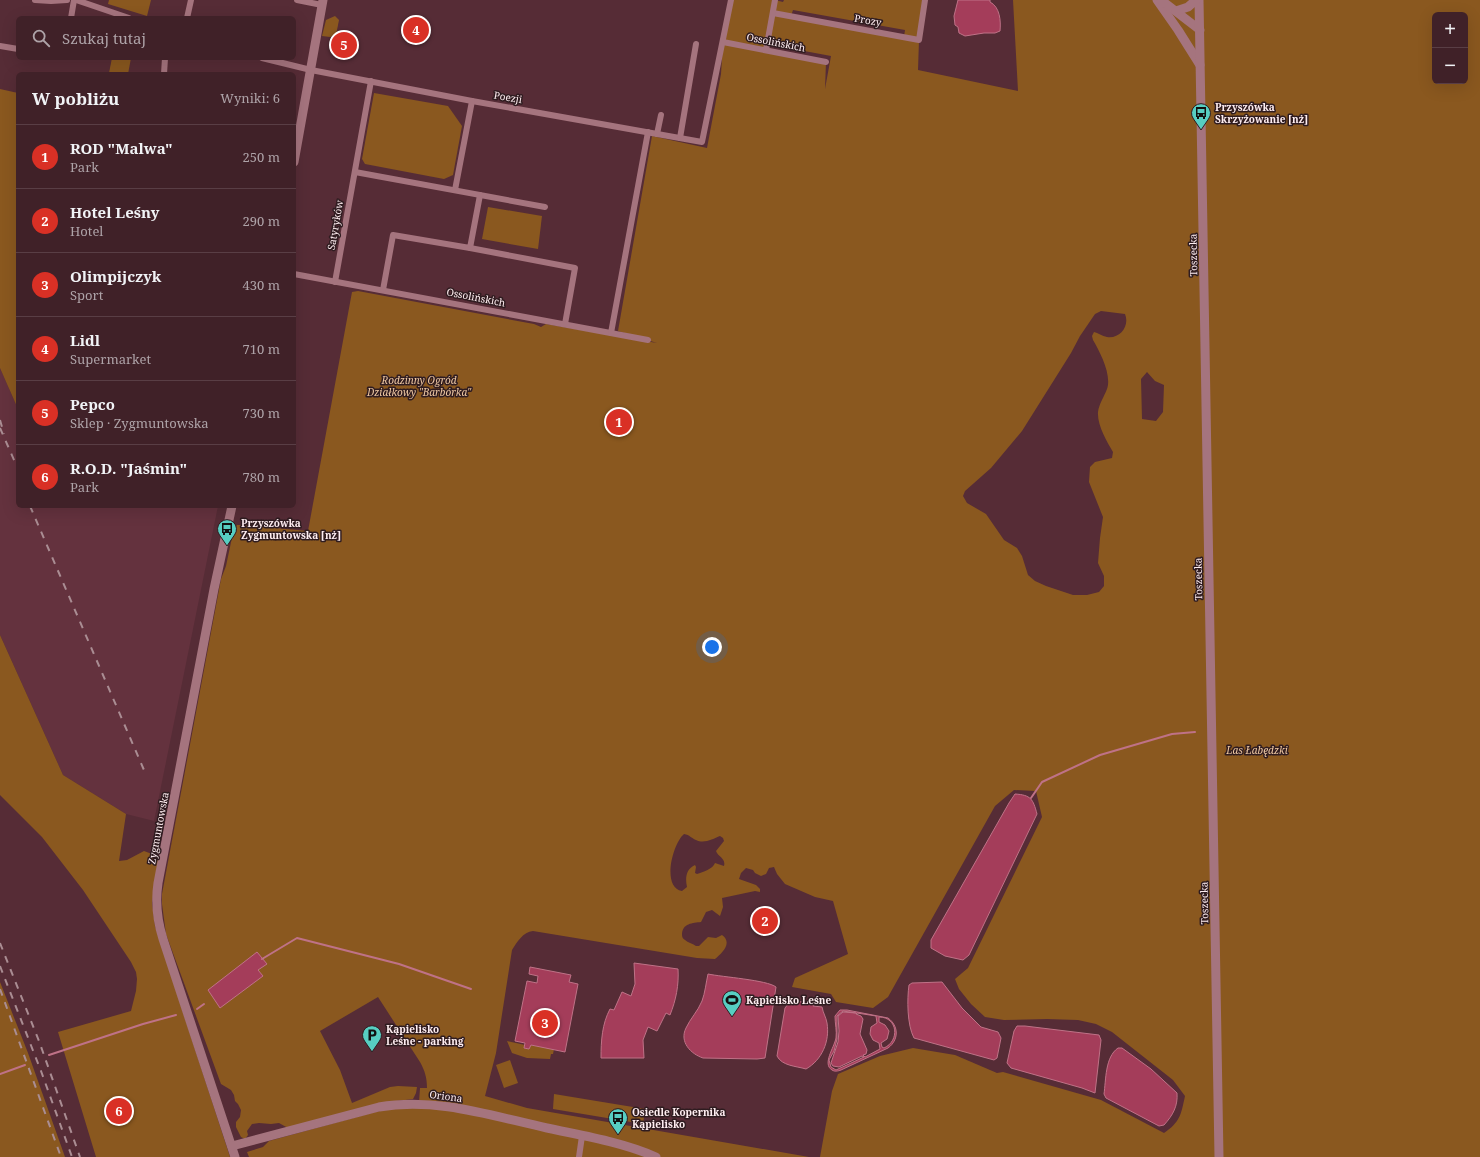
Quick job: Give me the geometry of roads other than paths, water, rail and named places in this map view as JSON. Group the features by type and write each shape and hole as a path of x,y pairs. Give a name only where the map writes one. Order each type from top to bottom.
{"street":[{"path":"35,0 67,0"},
{"path":"72,16 75,0 123,16"},
{"path":"187,16 191,0"},
{"path":"296,151 323,2 297,0"},
{"path":"723,42 731,0"},
{"path":"766,50 776,0"},
{"name":"Prozy","path":"773,13 919,40 925,0"},
{"path":"1157,0 1201,66"},
{"path":"1161,0 1200,30"},
{"path":"1176,11 1188,7 1196,0"},
{"name":"Toszecka","path":"1199,0 1219,1157"},
{"path":"1178,30 1200,30"},
{"name":"Ossolińskich","path":"723,42 826,62"},
{"name":"Poezji","path":"270,60 311,70 472,101 702,142 723,42"},
{"path":"680,138 696,44"},
{"path":"0,46 16,49"},
{"path":"164,72 165,60"},
{"name":"Satyryków","path":"336,282 372,81"},
{"path":"455,190 472,101"},
{"path":"657,134 661,115"},
{"path":"611,333 648,132"},
{"path":"355,172 546,207"},
{"path":"470,248 480,195"},
{"path":"383,290 393,235 470,248 575,268 565,324"},
{"name":"Ossolińskich","path":"296,274 648,340"},
{"name":"Zygmuntowska","path":"232,508 212,596 158,883 156,903 159,926 163,939 235,1157"},
{"name":"Oriona","path":"232,1146 379,1107 396,1104 419,1103 454,1107 582,1136 630,1147 656,1157"},
{"path":"579,1157 582,1136"}],"waterway":[{"path":"1031,798 1042,782 1100,755 1172,734 1195,732"},
{"path":"262,959 297,938 399,964 471,989"},
{"path":"197,1009 204,1004"},
{"path":"49,1055 143,1024 176,1015"},
{"path":"0,1074 25,1065"}],"railway":[{"path":"0,420 4,434"},
{"path":"0,428 16,464"},
{"path":"31,508 144,770"},
{"path":"0,943 39,1041 80,1157"},
{"path":"0,966 41,1071 72,1157"},
{"path":"0,989 61,1157"}],"place":[{"name":"Lidl","path":"416,30"},
{"name":"Pepco","path":"344,45"},
{"name":"Przyszówka Skrzyżowanie [nż]","path":"1201,130"},
{"name":"ROD \"Malwa\"","path":"619,422"},
{"name":"Przyszówka Zygmuntowska [nż]","path":"227,546"},
{"name":"Hotel Leśny","path":"765,921"},
{"name":"Kąpielisko Leśne","path":"732,1017"},
{"name":"Olimpijczyk","path":"545,1023"},
{"name":"Kąpielisko Leśne - parking","path":"372,1052"},
{"name":"R.O.D. \"Jaśmin\"","path":"119,1111"},
{"name":"Osiedle Kopernika Kąpielisko","path":"618,1135"}],"park label":[{"name":"Rodzinny Ogród Działkowy \"Barbórka\"","path":"419,386"},
{"name":"Las Łabędzki","path":"1257,750"}]}
